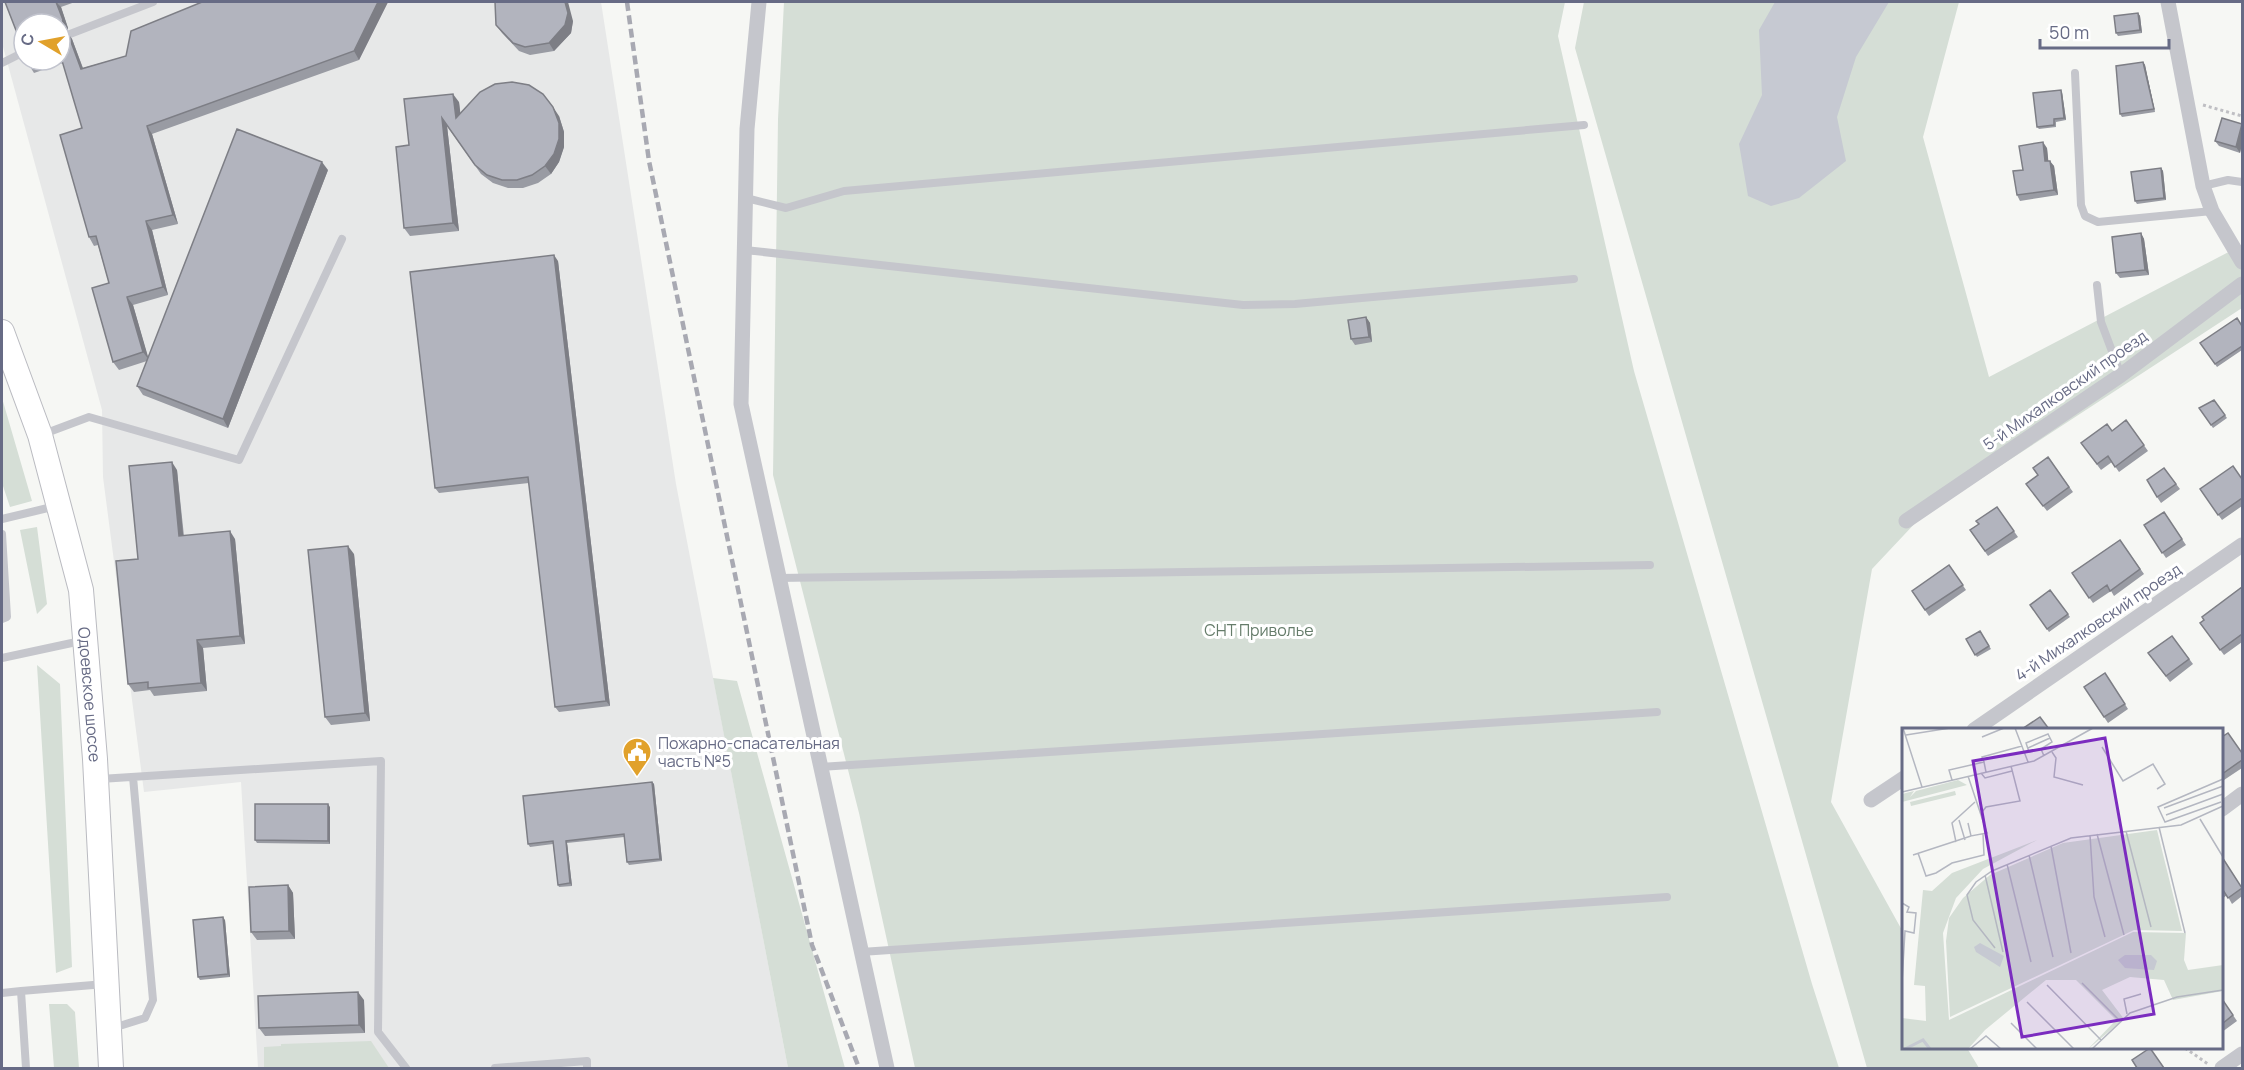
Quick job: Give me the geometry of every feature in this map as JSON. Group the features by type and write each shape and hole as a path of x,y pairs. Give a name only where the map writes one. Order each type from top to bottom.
{"main road":[{"name":"Одоевское шоссе","path":"2,332 40,435 81,590 96,779 111,1068"}],"street":[{"path":"759,2 747,129 741,405 887,1068"},
{"path":"2168,2 2203,186 2212,211 2242,262"},
{"name":"5-й Михалковский проезд","path":"1906,521 2121,375 2242,284"},
{"name":"4-й Михалковский проезд","path":"1975,728 2242,545"},
{"path":"1871,800 1902,779"},
{"path":"2223,808 2242,794"},
{"path":"2217,1067 2242,1054"}],"lane":[{"path":"72,33 153,2"},
{"path":"2075,73 2081,205 2085,216 2098,222 2212,211"},
{"path":"746,198 786,208 844,191 1584,125"},
{"path":"2203,186 2228,180 2242,182"},
{"path":"40,435 89,417 238,460 342,239"},
{"path":"745,250 1243,305 1295,304 1574,279"},
{"path":"2097,285 2101,321 2121,375"},
{"path":"2,519 57,506"},
{"path":"2,534 7,618 2,619"},
{"path":"778,578 1650,565"},
{"path":"2,658 85,640"},
{"path":"820,767 1658,712"},
{"path":"96,779 381,761 378,1032 406,1068"},
{"path":"109,1029 144,1018 153,1000 133,777"},
{"path":"861,952 1667,897"},
{"path":"2,993 106,984"},
{"path":"21,991 26,1068"},
{"path":"495,1068 587,1061 587,1068"}],"path":[{"path":"2187,100 2242,116"},
{"path":"2188,1049 2217,1067"}],"shaded area":[{"path":"2,2 601,2 676,484 788,1068 258,1068 241,782 144,792 103,477 102,410 2,43"},
{"path":"1775,2 1889,2 1856,57 1837,117 1846,161 1799,198 1771,206 1748,196 1739,144 1762,95 1759,30"}],"green space":[{"name":"СНТ Приволье","path":"784,2 1565,2 1558,36 1634,371 1812,984 1839,1068 915,1068 859,813 773,475 778,119"},
{"path":"1584,2 1959,2 1923,137 1989,377 2242,245 2242,308 1919,519 1872,569 1831,802 1902,930 1902,1049 1968,1049 1979,1068 1867,1068 1575,48"},
{"path":"2,398 32,501 10,507 2,483"},
{"path":"37,527 47,604 37,614 20,530"},
{"path":"37,665 60,684 72,967 56,973"},
{"path":"713,678 737,681 845,1068 788,1068"},
{"path":"49,1004 67,1004 75,1012 79,1068 54,1068"},
{"path":"371,1041 389,1068 264,1068 264,1047 281,1046 281,1044"}],"building":[{"path":"5,2 56,2 60,12 12,12 12,20"},
{"path":"202,2 378,2 354,51 147,126 173,215 146,221 163,287 127,297 143,352 113,362 92,288 109,283 96,236 89,237 60,135 82,128 65,72 72,72 72,45 81,69 126,56 131,31"},
{"path":"495,2 565,2 568,13 565,25 549,43 525,47 513,43 496,25"},
{"path":"2138,13 2140,30 2116,33 2114,16"},
{"path":"2143,62 2154,109 2120,114 2116,66"},
{"path":"512,82 529,85 543,94 553,107 559,123 559,139 554,154 545,166 532,175 517,180 502,180 487,175 475,165 442,118 453,223 404,228 396,147 409,145 404,99 453,94 456,118 480,92 495,84"},
{"path":"2061,90 2064,118 2054,119 2054,125 2037,127 2033,93"},
{"path":"2222,118 2242,124 2236,147 2215,141"},
{"path":"237,129 322,162 223,419 137,386"},
{"path":"2043,142 2045,161 2050,161 2054,190 2017,195 2013,171 2023,170 2019,146"},
{"path":"2161,168 2164,198 2135,201 2131,172"},
{"path":"2141,233 2145,270 2116,273 2112,237"},
{"path":"554,255 606,701 555,707 528,477 435,488 410,272"},
{"path":"1366,317 1369,337 1351,339 1348,320"},
{"path":"2237,318 2242,326 2242,346 2215,364 2200,343"},
{"path":"2214,400 2225,415 2211,425 2199,408"},
{"path":"2126,420 2144,445 2115,467 2108,456 2097,464 2081,443 2107,424 2112,431"},
{"path":"2048,457 2069,487 2043,506 2026,484 2038,475 2033,468"},
{"path":"172,462 179,536 230,531 240,636 197,640 201,683 148,688 148,682 128,684 116,561 138,559 129,466"},
{"path":"2233,466 2242,479 2242,498 2218,515 2200,489"},
{"path":"2164,468 2176,484 2157,497 2147,480"},
{"path":"1997,507 2014,531 1985,551 1970,530 1979,524 1976,521"},
{"path":"2164,512 2182,539 2162,553 2144,525"},
{"path":"2120,540 2140,569 2110,591 2107,585 2089,598 2072,573"},
{"path":"348,546 365,713 325,717 308,550"},
{"path":"1949,565 1963,585 1925,610 1912,591"},
{"path":"2242,587 2242,634 2220,650 2200,623 2204,620 2202,617"},
{"path":"2050,590 2068,614 2047,629 2030,605"},
{"path":"1980,631 1989,646 1975,655 1966,639"},
{"path":"2172,636 2189,659 2166,676 2148,653"},
{"path":"2105,673 2125,704 2104,717 2084,687"},
{"path":"2040,717 2048,728 2024,728"},
{"path":"2228,733 2242,753 2242,760 2223,773 2223,736"},
{"path":"652,782 660,859 627,862 624,834 566,841 570,883 558,885 553,841 528,844 523,796"},
{"path":"255,804 328,804 328,841 255,840"},
{"path":"2223,859 2242,888 2228,898 2223,890"},
{"path":"288,885 289,931 251,932 249,887"},
{"path":"223,917 228,974 198,977 193,920"},
{"path":"358,992 359,1025 259,1028 258,996"},
{"path":"2223,1000 2233,1015 2223,1023"},
{"path":"2151,1049 2164,1068 2137,1068 2132,1060"}],"railway":[{"path":"627,2 649,161 812,945 859,1068"}],"place":[{"name":"Пожарно-спасательная часть №5","path":"637,778"}]}
